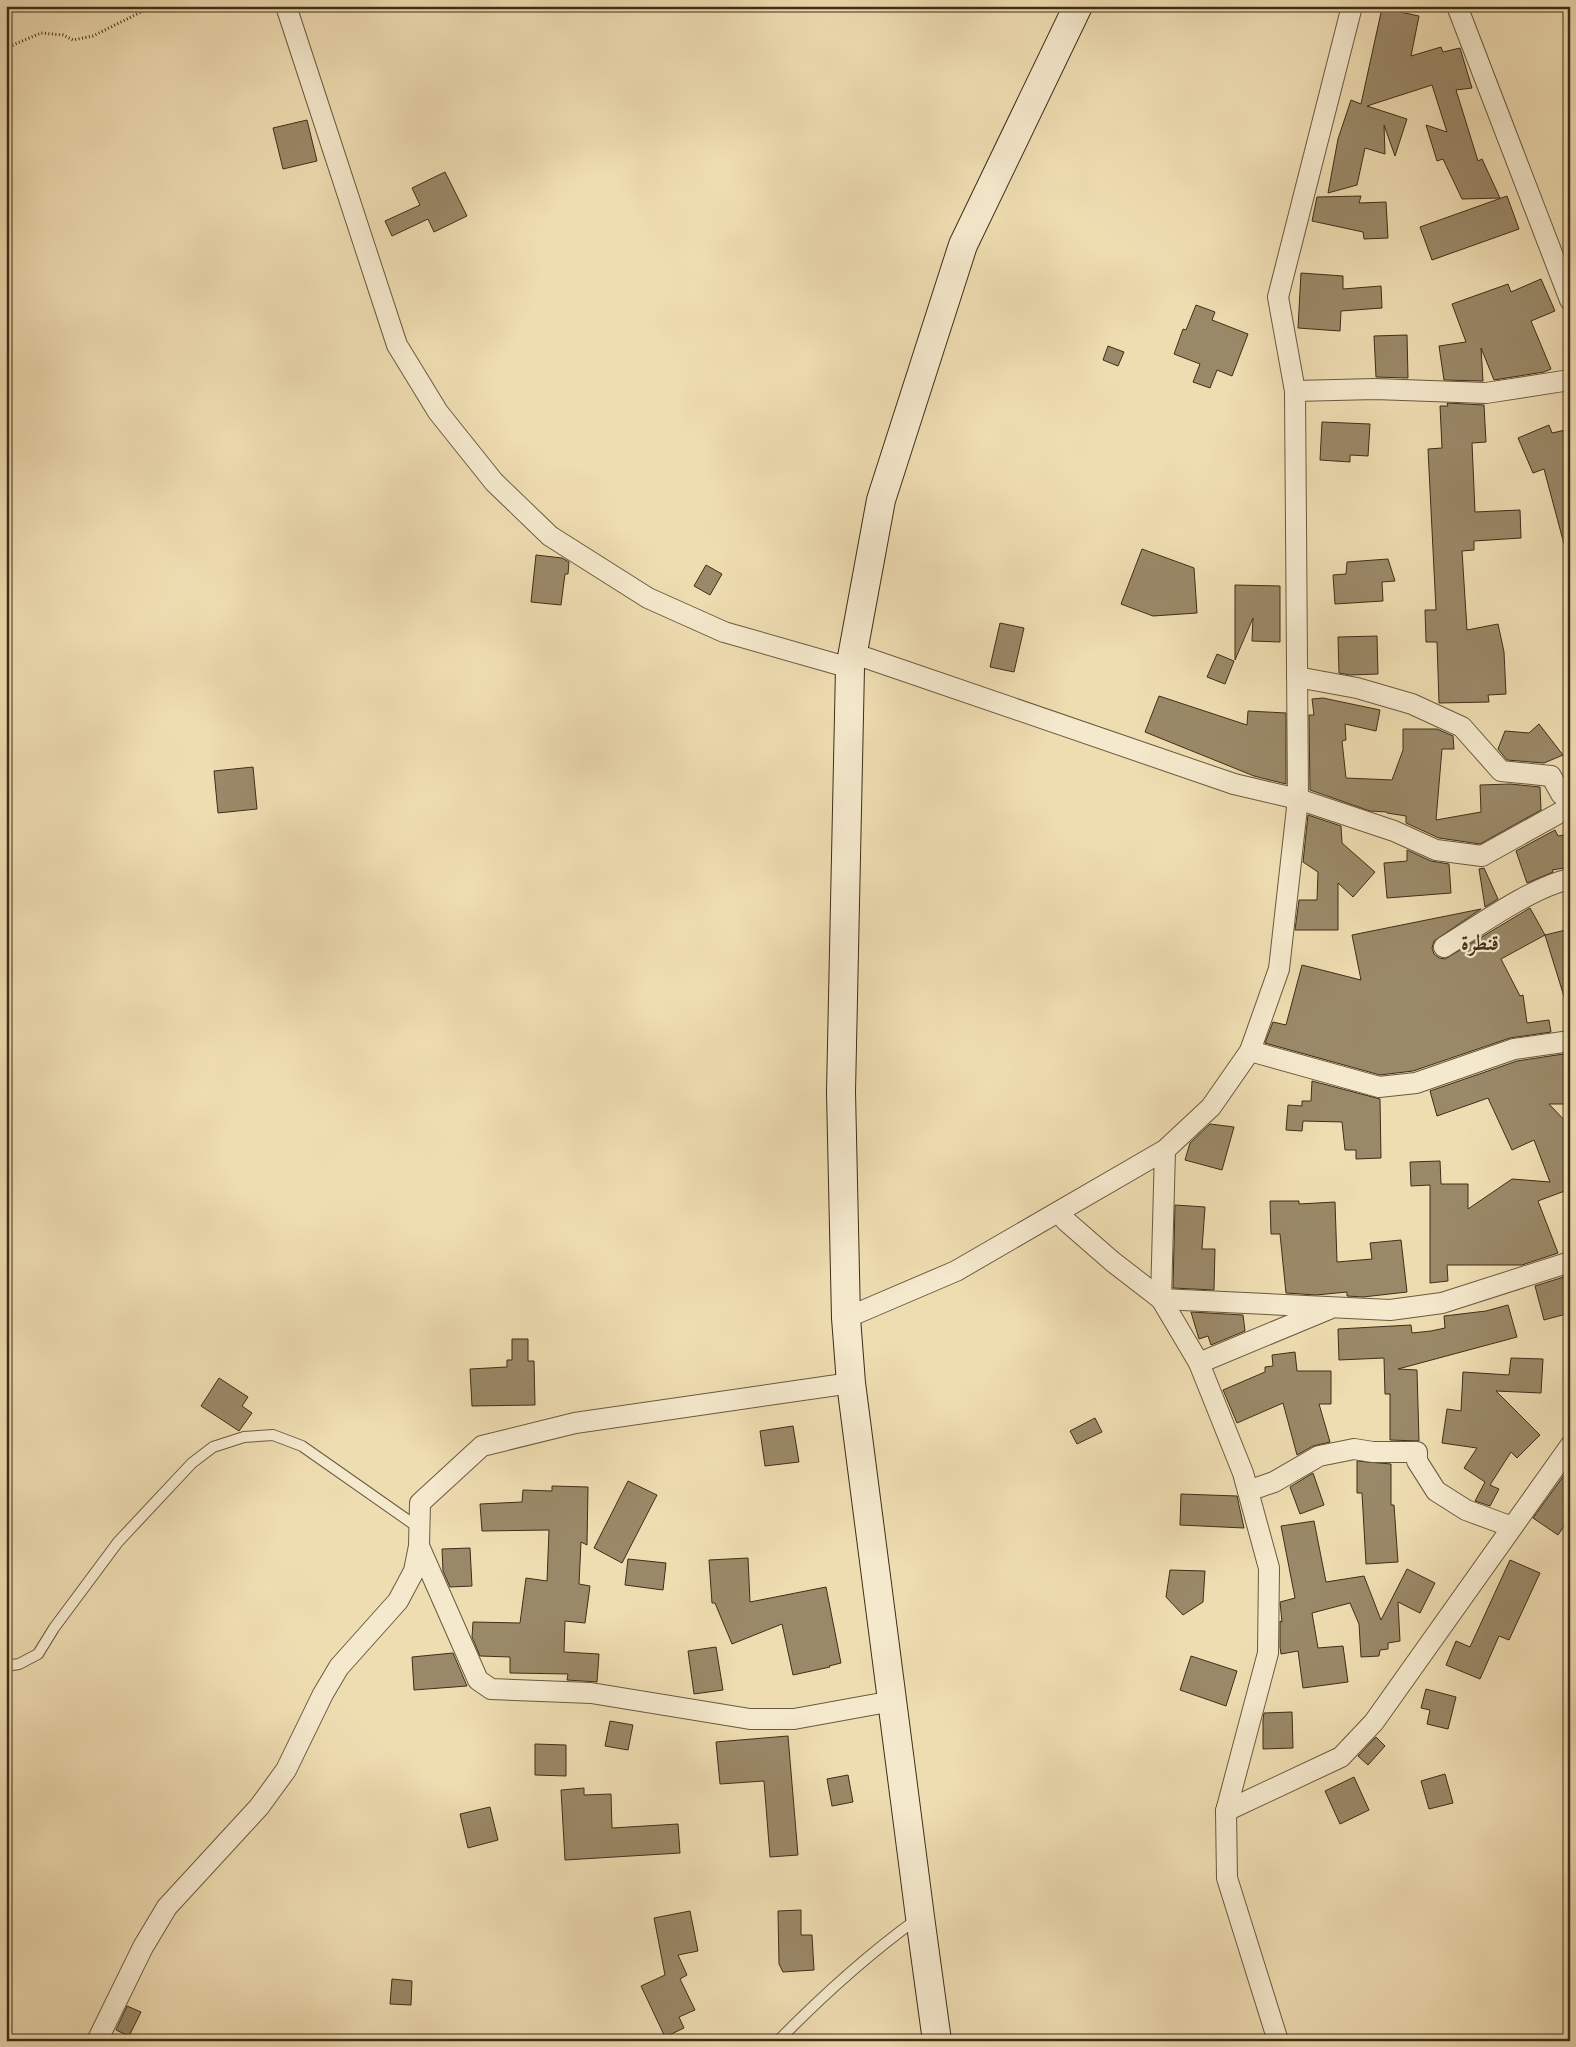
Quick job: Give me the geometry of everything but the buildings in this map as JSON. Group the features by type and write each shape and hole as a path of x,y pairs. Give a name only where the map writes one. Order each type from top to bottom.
{"main road":[{"path":"937,2041 851,1383 846,1318 842,1092 851,661 881,500 963,245 1078,6"}],"street":[{"path":"286,6 398,345 438,412 494,482 550,536 648,598 724,632 851,661 1234,784 1298,799 1394,831 1436,850 1482,856 1570,807"},
{"path":"846,1318 956,1271 1165,1150 1210,1107 1250,1050 1279,969 1298,799 1295,391 1278,297 1352,6"},
{"path":"1457,6 1570,300"},
{"path":"1295,391 1375,389 1486,393 1570,380"},
{"path":"1297,678 1357,688 1412,704 1462,727 1501,771 1551,776 1561,794 1570,802"},
{"path":"1444,947 1529,895 1562,881 1570,880"},
{"path":"1250,1050 1379,1087 1388,1087 1416,1083 1514,1049 1570,1041"},
{"path":"1161,1299 1165,1150"},
{"path":"1059,1212 1066,1221 1113,1262 1161,1299 1199,1363 1243,1473 1269,1568 1268,1652 1226,1811 1227,1878 1278,2041"},
{"path":"1161,1299 1390,1310 1442,1303 1570,1262"},
{"path":"1199,1363 1333,1307"},
{"path":"97,2041 143,1946 167,1907 259,1807 286,1770 323,1694 339,1666 398,1601 414,1571 420,1538 420,1503 482,1446 576,1423 851,1383"},
{"path":"1226,1811 1341,1757 1374,1722 1570,1446"},
{"path":"1248,1491 1274,1482 1319,1456 1354,1448 1373,1452 1417,1452 1418,1461 1436,1491 1466,1510 1512,1527"},
{"path":"420,1538 478,1680 491,1689 591,1693 750,1719 794,1719 893,1701"}],"lane":[{"path":"6,1666 19,1664 38,1654 54,1628 118,1542 192,1463 213,1447 244,1437 273,1435 302,1446 420,1538"},
{"path":"778,2041 822,1996 876,1948 920,1917"}],"path":[{"path":"6,48 41,33 63,35 73,40 93,36 153,6"}],"district":[{"name":"قنطرة","path":"1480,943"}]}
